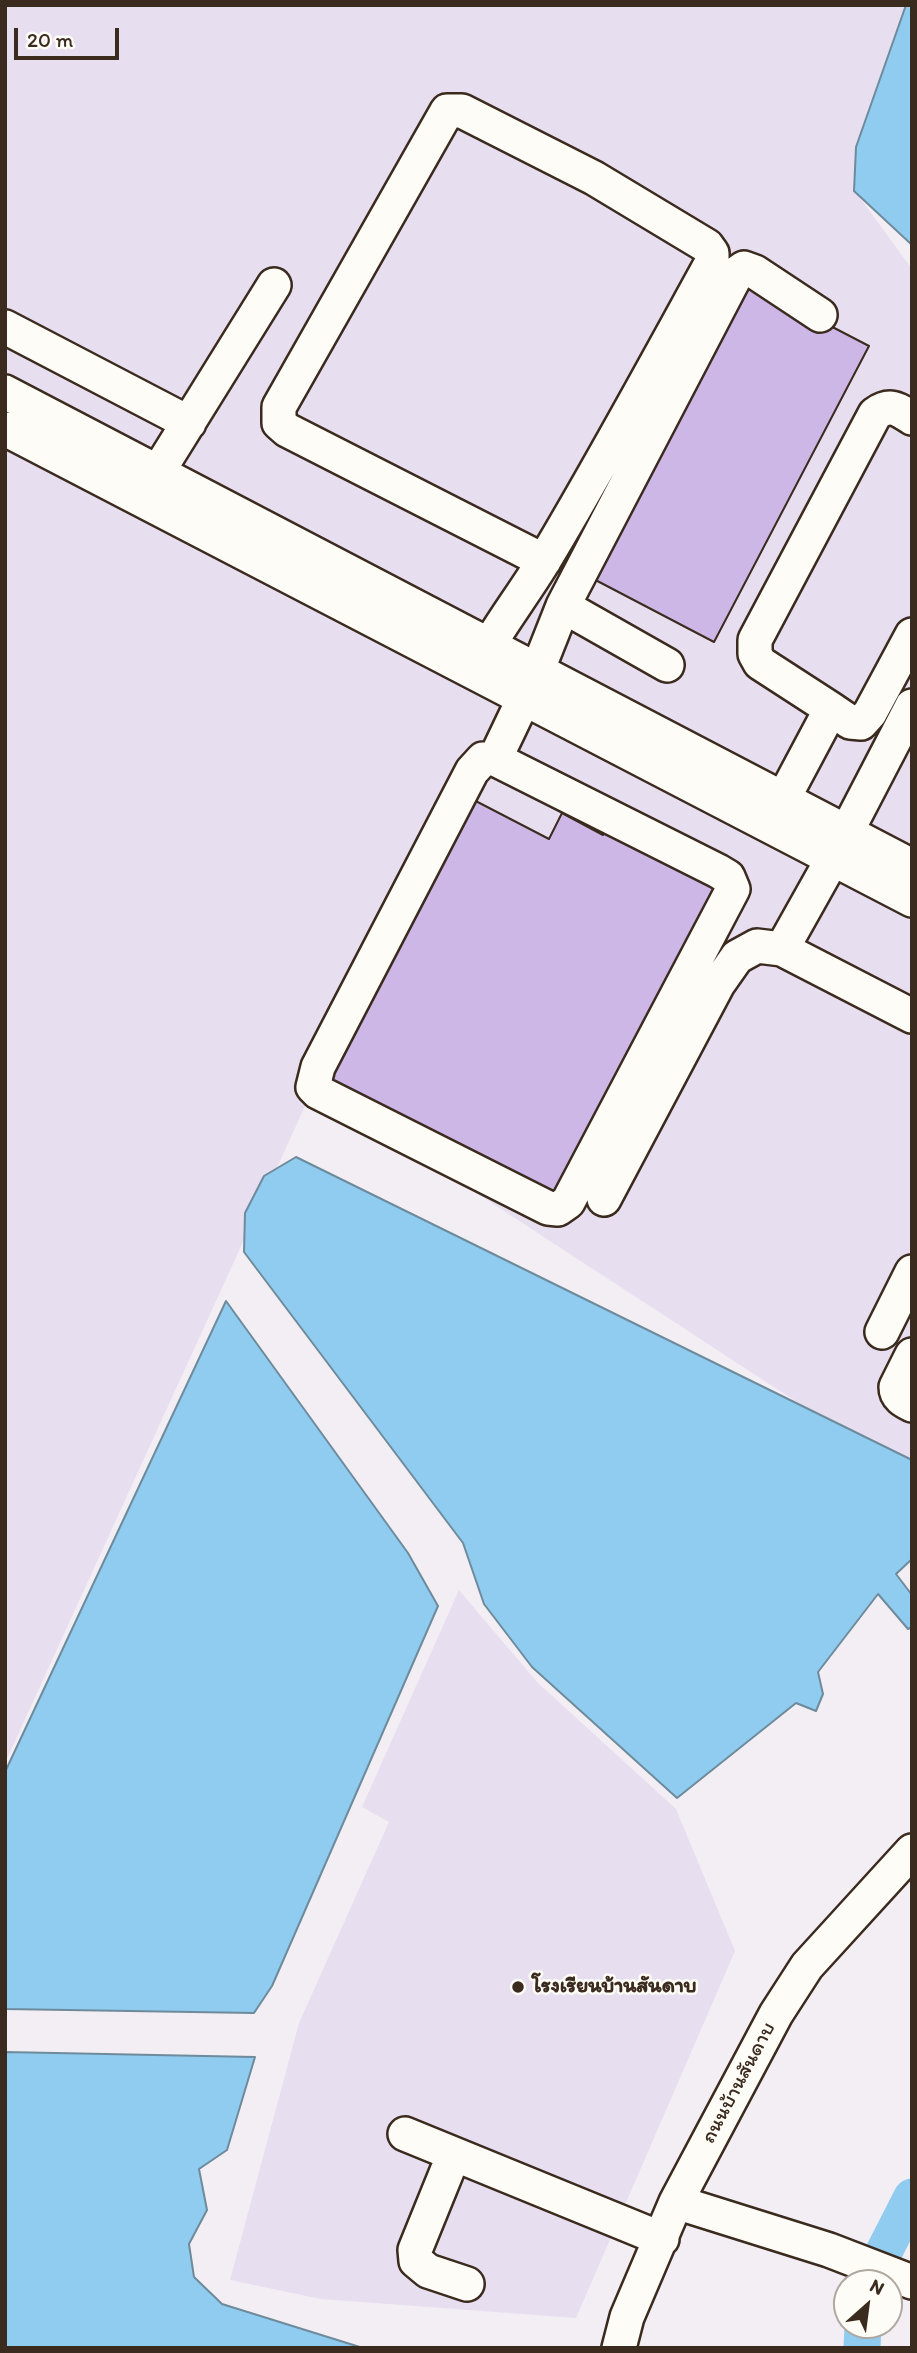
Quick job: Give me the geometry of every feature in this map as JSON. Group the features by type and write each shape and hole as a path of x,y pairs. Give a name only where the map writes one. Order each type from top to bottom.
{"street":[{"path":"481,657 544,561 712,262 712,253 707,246 594,178 462,111 447,111 279,407 279,423 287,430 544,561"},
{"path":"495,760 563,606 737,273 744,268 755,272 820,315"},
{"path":"150,485 274,285"},
{"path":"5,327 188,422"},
{"path":"5,391 150,485 840,845 912,900"},
{"path":"912,418 896,408 884,408 875,414 755,640 755,654 760,663 850,722 861,723 870,713 912,635"},
{"path":"5,429 150,485"},
{"path":"563,606 667,665"},
{"path":"782,949 840,845 900,760 912,706"},
{"path":"777,812 831,709"},
{"path":"483,759 495,760 728,877 733,889 568,1202 558,1209 548,1208 318,1093 313,1087 318,1067 472,772 483,759"},
{"path":"840,845 912,866"},
{"path":"604,1199 718,984 737,957 757,946 782,949 912,1016"},
{"path":"882,1332 912,1272"},
{"path":"912,1355 896,1392 902,1400 912,1405"},
{"name":"ถนนบ้านสันดาบ","path":"619,2348 627,2317 676,2202 776,2014 807,1966 912,1851"},
{"path":"405,2134 662,2239"},
{"path":"454,2154 415,2250 416,2261 428,2271 467,2284"},
{"path":"676,2202 829,2250 912,2282"}],"shaded area":[{"path":"5,5 912,5 855,191 912,269 912,1477 438,1168 306,1104 5,1763"},
{"name":"โรงเรียนบ้านสันดาบ","path":"459,1590 537,1682 676,1809 735,1951 576,2318 321,2299 230,2280 299,2023 389,1822 362,1807"}],"water":[{"path":"906,5 912,5 912,245 854,191 856,147"},
{"path":"296,1157 912,1460 912,1559 896,1574 912,1595 912,1627 908,1629 878,1594 818,1672 823,1694 816,1711 796,1703 677,1798 532,1667 484,1604 463,1543 244,1252 245,1213 264,1176"},
{"path":"226,1301 408,1553 438,1606 272,1986 254,2013 5,2009 5,1772"},
{"path":"5,2052 255,2057 227,2150 199,2169 207,2210 189,2244 194,2277 222,2304 363,2348 5,2348"}],"building":[{"path":"738,278 869,346 714,642 584,574"},
{"path":"468,797 549,839 562,813 603,835 611,820 723,878 555,1203 320,1082"}],"waterway":[{"path":"875,2269 912,2197"},
{"path":"862,2339 862,2348"}],"place":[{"name":"โรงเรียนบ้านสันดาบ","path":"518,1987"}]}
